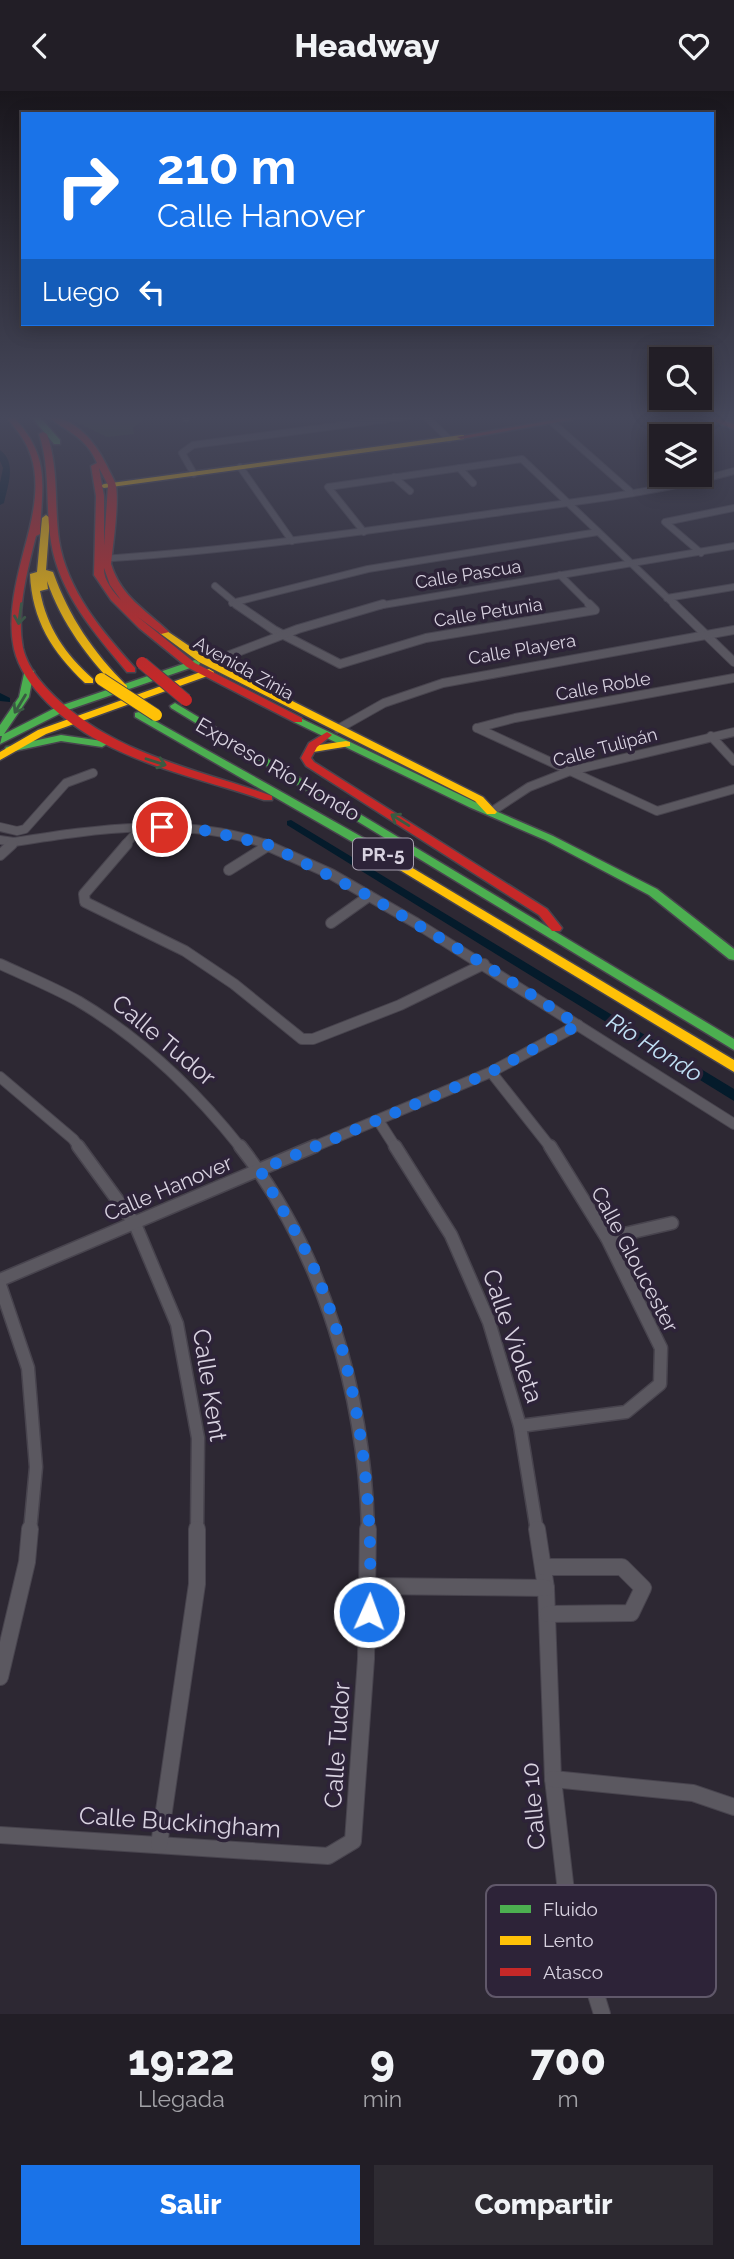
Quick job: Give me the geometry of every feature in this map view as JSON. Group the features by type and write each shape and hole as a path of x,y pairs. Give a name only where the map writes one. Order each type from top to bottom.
{"main road":[{"name":"Expreso Río Hondo","path":"37,506 34,591 39,619 61,655 139,715 298,803 734,1067"},
{"path":"49,506 50,549 89,621 133,676"},
{"path":"52,506 50,549 41,571 43,594 52,621 95,680 280,780 734,1054"},
{"name":"Expreso Río Hondo","path":"65,506 67,540 79,580 133,676 734,1033"},
{"name":"Avenida Zinia","path":"105,506 103,559 99,575 114,598 174,652 206,665 333,732 346,744 549,838 653,893 734,956"},
{"path":"36,523 30,538 17,634 20,654 29,671 61,709 116,748"},
{"name":"Avenida Zinia","path":"103,559 109,576 144,618 241,690 479,799 491,812"},
{"path":"174,652 179,662 177,676"},
{"path":"3,749 206,665"},
{"path":"0,733 25,698 29,671"},
{"path":"3,749 61,709 133,676 177,676 241,690"},
{"path":"180,703 734,1045"},
{"path":"333,732 309,750 306,758 310,764 543,912 556,928"},
{"path":"3,749 70,738 116,748 239,787 281,803 445,900 475,910"},
{"path":"309,750 326,745 346,744"}],"street":[{"path":"267,506 292,541"},
{"path":"343,506 364,532"},
{"path":"103,559 292,541 542,506"},
{"path":"571,506 734,662"},
{"path":"701,553 665,522 734,508"},
{"path":"232,603 292,585 365,568 598,532"},
{"name":"Calle Pascua","path":"206,665 278,635 332,617 385,604 734,546"},
{"name":"Calle Petunia","path":"278,635 340,664 426,638 594,610 560,575"},
{"path":"215,586 232,603 278,635"},
{"path":"667,598 734,587"},
{"name":"Calle Playera","path":"333,732 384,703 443,683 734,630"},
{"name":"Calle Roble","path":"570,771 477,728 515,718 734,678"},
{"name":"Calle Tulipán","path":"491,812 529,787 570,771 734,731"},
{"path":"711,736 734,761"},
{"path":"570,771 657,811 734,789"},
{"path":"0,827 17,831 25,829 66,782 93,773"},
{"path":"142,826 83,894 85,902 185,951 278,1017 302,1039 313,1039 433,992 484,964"},
{"path":"0,841 14,842 142,826 203,830 269,845 369,896 484,964 734,1124"},
{"path":"0,855 14,842"},
{"path":"229,870 269,845"},
{"path":"331,923 369,896"},
{"name":"Calle Tudor","path":"0,964 44,981 120,1027 191,1086 260,1170 316,1272 346,1365 365,1477 370,1586 354,1841"},
{"name":"Calle Hanover","path":"0,1283 491,1072 578,1025"},
{"name":"Calle Gloucester","path":"491,1072 548,1143 607,1238 661,1348 660,1384 626,1412 520,1426"},
{"name":"Calle Kent","path":"0,1077 73,1139 135,1224 177,1324 198,1438 197,1584 159,1845"},
{"name":"Calle Violeta","path":"378,1120 451,1235 489,1322 520,1426 546,1588"},
{"path":"607,1238 672,1223"},
{"path":"0,1283 28,1368 36,1467 27,1562 0,1677"},
{"path":"544,1567 622,1567 643,1588 631,1613 548,1613"},
{"path":"370,1586 546,1588"},
{"name":"Calle 10","path":"546,1588 553,1779 565,1885"},
{"path":"553,1779 693,1793 734,1807"},
{"name":"Calle Buckingham","path":"0,1835 328,1856 354,1841"},
{"name":"Calle 10","path":"596,1997 601,2014"}],"waterway":[{"name":"Río Hondo","path":"0,696 6,700"},
{"name":"Río Hondo","path":"291,823 734,1096"}],"traffic: fast":[{"path":"0,741 61,709 195,663"},
{"path":"0,733 24,697 29,671"},
{"path":"175,706 734,1045"},
{"path":"139,715 374,849"},
{"path":"298,720 473,805 549,838 653,892 734,956"},
{"path":"10,749 61,738 102,744"}],"traffic: slow":[{"path":"43,589 41,571 46,518"},
{"path":"48,572 61,605 78,635 123,688"},
{"path":"35,574 38,606 49,634 66,658 89,681"},
{"path":"164,632 203,660 479,799 491,812"},
{"path":"0,757 42,732 209,672"},
{"path":"101,679 156,715"},
{"path":"313,749 346,744"},
{"path":"374,849 734,1067"}],"traffic: jam":[{"path":"36,534 38,506"},
{"path":"53,506 59,560 74,594 95,626 131,670"},
{"path":"100,506 99,575 114,598 142,626 191,665 298,720"},
{"path":"111,506 107,564 110,575 129,603 164,632"},
{"path":"36,523 20,586 16,620 19,650 24,664 41,688 76,721 127,751 268,798"},
{"path":"142,663 186,700"},
{"path":"327,735 313,745 306,758 310,764 543,912 556,928"}],"route":[{"path":"162,827 203,830 269,845 369,896 484,964 578,1025 491,1072 260,1170 316,1272 346,1365 365,1477 369,1612"}]}
